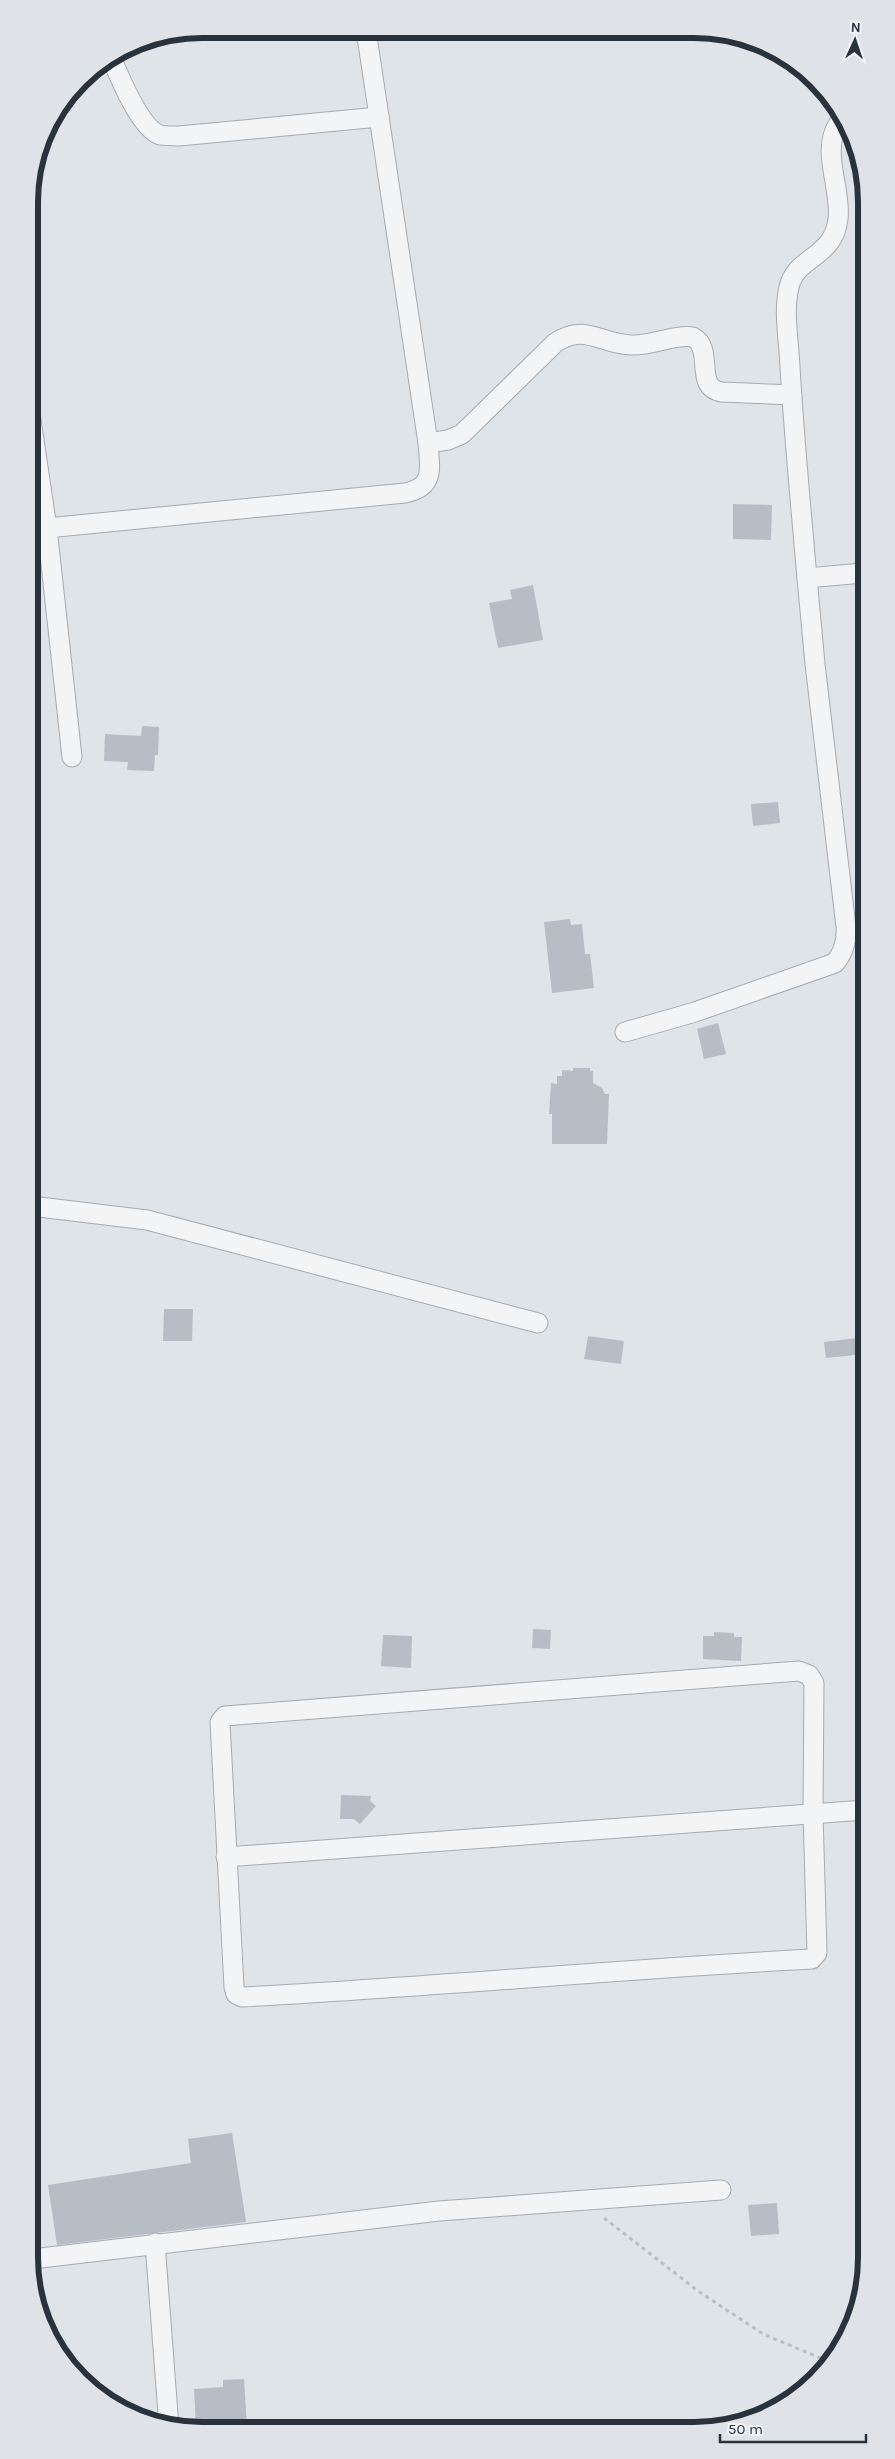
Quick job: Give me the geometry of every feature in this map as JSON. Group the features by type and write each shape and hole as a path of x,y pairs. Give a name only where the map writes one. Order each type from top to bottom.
{"street":[{"path":"47,528 416,490 426,483 429,475 428,443 367,38"},
{"path":"114,63 142,119 159,134 179,136 379,117"},
{"path":"625,1032 695,1012 835,963 844,948 846,927 815,664 807,578 792,395 787,304 789,286 796,273 827,247 834,237 839,217 832,141 838,125"},
{"path":"428,443 448,440 462,434 555,343 566,336 576,333 584,333 619,344 633,346 693,337 703,346 707,384 712,390 792,395"},
{"path":"38,463 47,528 72,757"},
{"path":"807,578 858,574"},
{"path":"38,1207 147,1220 538,1323"},
{"path":"798,1671 809,1675 814,1683 813,1813 817,1953 812,1959 242,1998 236,1994 226,1858 220,1722 225,1716 798,1671"},
{"path":"226,1858 857,1810"},
{"path":"38,2257 439,2211 722,2190"},
{"path":"155,2243 168,2418"}],"path":[{"path":"581,2200 698,2291 763,2334 822,2359"}],"building":[{"path":"733,504 772,505 771,540 733,539"},
{"path":"533,585 543,640 498,648 489,603 512,599 510,590"},
{"path":"142,726 159,727 158,755 155,755 154,771 127,770 128,762 104,761 105,734 141,736"},
{"path":"778,802 780,823 753,826 751,804"},
{"path":"570,919 571,925 582,924 585,954 590,954 594,988 552,993 544,922"},
{"path":"718,1023 726,1054 704,1059 697,1029"},
{"path":"573,1068 590,1068 590,1071 593,1071 593,1083 602,1088 605,1094 609,1094 607,1144 552,1144 552,1114 549,1114 551,1083 557,1084 557,1076 562,1076 562,1070 573,1071"},
{"path":"164,1309 193,1309 192,1341 163,1341"},
{"path":"588,1336 624,1341 621,1364 584,1359"},
{"path":"857,1338 857,1355 826,1358 824,1342"},
{"path":"533,1629 551,1630 550,1649 532,1648"},
{"path":"714,1632 734,1633 734,1637 742,1637 741,1661 703,1659 703,1636 714,1636"},
{"path":"383,1635 412,1636 411,1668 381,1666"},
{"path":"341,1795 371,1796 370,1801 376,1806 360,1824 354,1819 340,1819"},
{"path":"232,2133 246,2222 57,2245 48,2185 191,2163 188,2139"},
{"path":"777,2203 779,2234 751,2236 748,2205"},
{"path":"244,2379 247,2422 196,2421 194,2389 223,2387 223,2380"}]}
